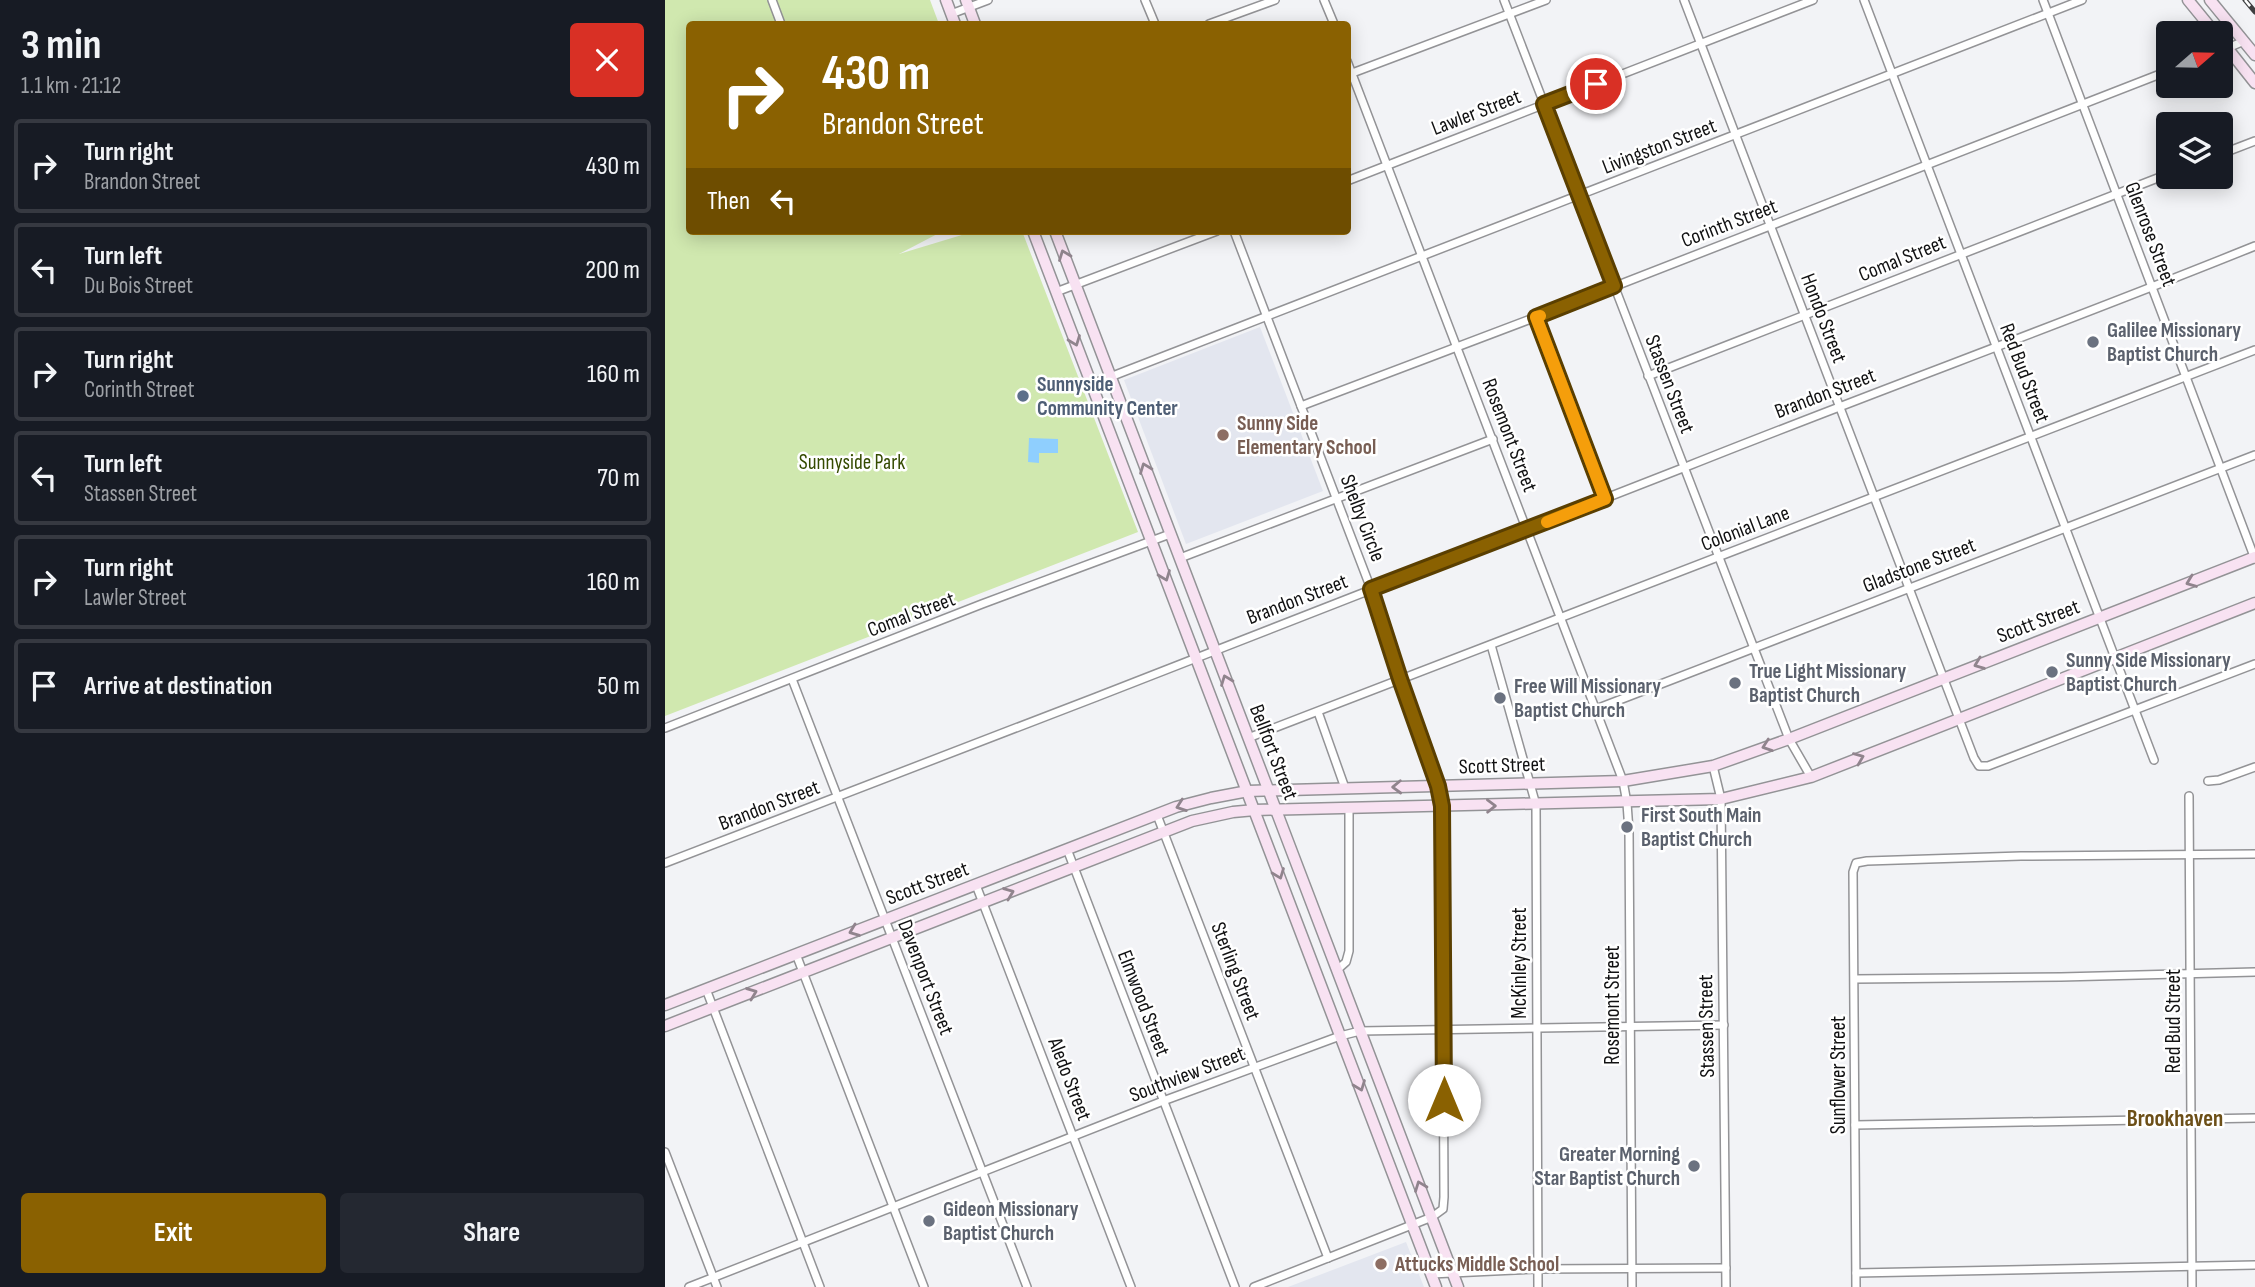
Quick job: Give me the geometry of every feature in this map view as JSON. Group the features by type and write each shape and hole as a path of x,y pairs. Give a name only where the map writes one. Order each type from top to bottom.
{"main road":[{"path":"946,0 954,21"},
{"path":"2187,0 2205,21"},
{"path":"2210,0 2255,54"},
{"path":"967,4 974,21"},
{"path":"2233,58 2255,83"},
{"name":"Bellfort Street","path":"1035,235 1436,1287"},
{"name":"Bellfort Street","path":"1056,235 1458,1287"},
{"name":"Scott Street","path":"665,1005 1196,801 1248,790 1623,781 1713,765 1789,739 2255,558"},
{"name":"Scott Street","path":"665,1026 1213,816 1255,810 1721,799 1811,778 2255,603"},
{"path":"1306,945 1325,938"},
{"path":"1377,1131 1396,1124"}],"street":[{"path":"772,0 780,21"},
{"path":"951,14 967,4 988,0"},
{"path":"1145,0 1154,21"},
{"path":"1217,21 1275,0"},
{"path":"1324,0 1333,21"},
{"name":"Stassen Street","path":"1504,0 1753,648 1789,739 1811,778"},
{"path":"1351,74 1546,0"},
{"name":"Hondo Street","path":"1683,0 1979,766 1988,766 2135,710"},
{"name":"Lawler Street","path":"1351,180 1813,0"},
{"name":"Red Bud Street","path":"1864,0 2154,760"},
{"name":"Glenrose Street","path":"2043,0 2255,558"},
{"name":"Livingston Street","path":"1092,384 2082,0"},
{"path":"2233,44 2244,41"},
{"name":"Rosemont Street","path":"1351,76 1623,781 1627,803 1632,1287"},
{"name":"Corinth Street","path":"1301,405 1457,348 2156,76"},
{"path":"2233,149 2255,141"},
{"name":"Comal Street","path":"1648,376 2156,179"},
{"path":"1056,292 1206,235"},
{"name":"Shelby Circle","path":"1236,235 1371,589 1438,786 1442,806 1444,1196 1443,1209 1432,1217"},
{"name":"Brandon Street","path":"665,863 2255,246"},
{"path":"1536,317 1605,499"},
{"name":"Colonial Lane","path":"1248,738 2255,350"},
{"path":"1180,558 1493,439"},
{"name":"Gladstone Street","path":"1595,709 2255,455"},
{"name":"Comal Street","path":"665,728 1170,534"},
{"name":"McKinley Street","path":"1491,645 1536,805 1538,1287"},
{"path":"2135,710 2255,664"},
{"name":"Davenport Street","path":"792,679 1027,1287"},
{"path":"1318,712 1345,789"},
{"name":"Stassen Street","path":"1713,765 1721,799 1726,1287"},
{"path":"2208,780 2219,780 2255,767"},
{"name":"Red Bud Street","path":"2189,796 2192,1287"},
{"path":"1337,970 1346,962 1349,951 1349,808"},
{"name":"Sterling Street","path":"1157,815 1328,1258"},
{"name":"Elmwood Street","path":"1066,849 1235,1287"},
{"path":"2189,855 2255,854"},
{"name":"Sunflower Street","path":"1856,1287 1853,872 1857,863 2021,856 2189,855"},
{"name":"Aledo Street","path":"976,885 1131,1287"},
{"path":"796,954 924,1287"},
{"path":"1855,979 2255,972"},
{"path":"705,989 820,1287"},
{"name":"Southview Street","path":"689,1287 1163,1101 1360,1031 1724,1025"},
{"path":"1855,1125 2255,1118"},
{"path":"665,1152 717,1287"},
{"path":"1254,1287 1432,1217"},
{"path":"1856,1273 2255,1265"},
{"path":"1431,1274 1537,1269 1725,1268"}],"shaded area":[{"name":"Sunny Side Elementary School","path":"1260,327 1323,491 1186,544 1124,380"},
{"name":"Attucks Middle School","path":"1406,1242 1424,1287 1288,1287"}],"green space":[{"name":"Sunnyside Park","path":"665,0 930,0 938,21 686,21 686,235 935,235 899,254 962,235 1024,235 1138,532 665,716"}],"water":[{"path":"1029,438 1058,439 1058,453 1039,453 1039,463 1028,462"}],"railway":[{"path":"2245,0 2255,12"}],"slow traffic":[{"path":"1540,316 1536,317 1605,499 1547,522"}],"place":[{"name":"Galilee Missionary Baptist Church","path":"2093,342"},
{"name":"Sunnyside Community Center","path":"1023,396"},
{"name":"Sunny Side Elementary School","path":"1223,435"},
{"name":"Sunny Side Missionary Baptist Church","path":"2052,672"},
{"name":"True Light Missionary Baptist Church","path":"1735,683"},
{"name":"Free Will Missionary Baptist Church","path":"1500,698"},
{"name":"First South Main Baptist Church","path":"1627,827"},
{"name":"Greater Morning Star Baptist Church","path":"1694,1166"},
{"name":"Gideon Missionary Baptist Church","path":"929,1221"},
{"name":"Attucks Middle School","path":"1381,1264"}],"district":[{"name":"Brookhaven","path":"2175,1118"}],"route":[{"path":"1444,1100 1442,806 1438,786 1371,589 1605,499 1536,317 1614,286 1544,104 1596,84"}]}
